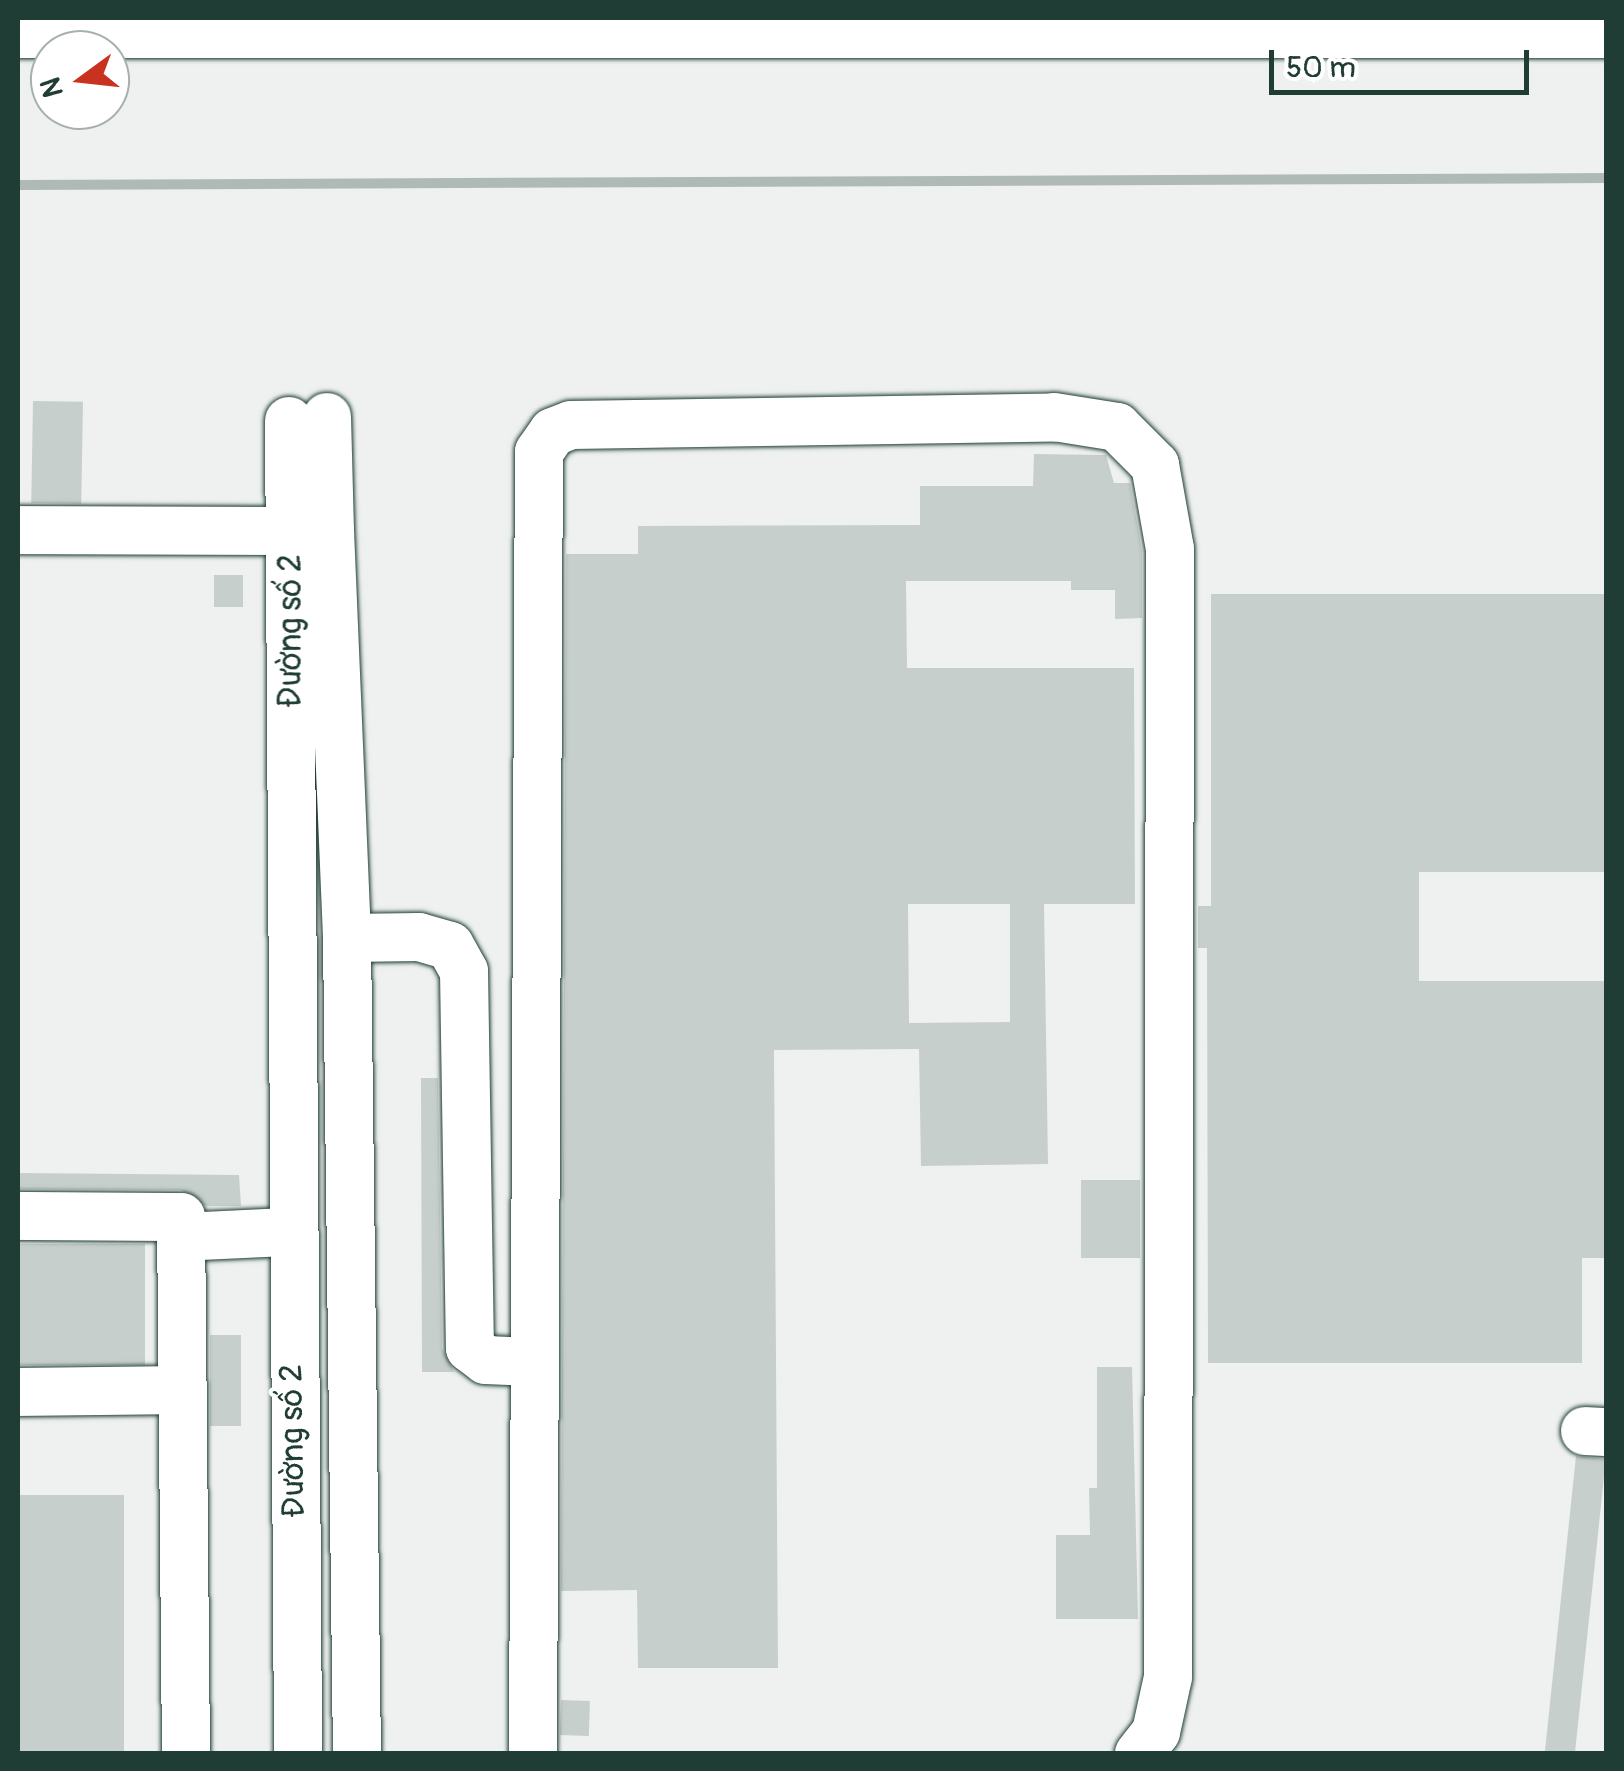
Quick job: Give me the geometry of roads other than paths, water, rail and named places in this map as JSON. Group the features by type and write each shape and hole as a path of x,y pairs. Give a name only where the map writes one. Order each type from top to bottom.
{"street":[{"path":"18,34 162,25 602,39 975,24 1418,26 1606,34"},
{"path":"533,1754 539,452 552,432 572,425 1054,417 1116,428 1155,465 1170,549 1168,1677 1156,1732 1139,1754"},
{"path":"18,530 310,530 308,419"},
{"name":"Đường số 2","path":"310,530 347,938 357,1754"},
{"name":"Đường số 2","path":"298,1754 290,1232 310,530"},
{"path":"347,938 420,936 450,946 464,971 470,1348 486,1360 534,1362"},
{"path":"18,1216 181,1216 186,1754"},
{"path":"181,1236 290,1232"},
{"path":"18,1392 183,1390"}],"waterway":[{"path":"18,185 1606,178"}]}
